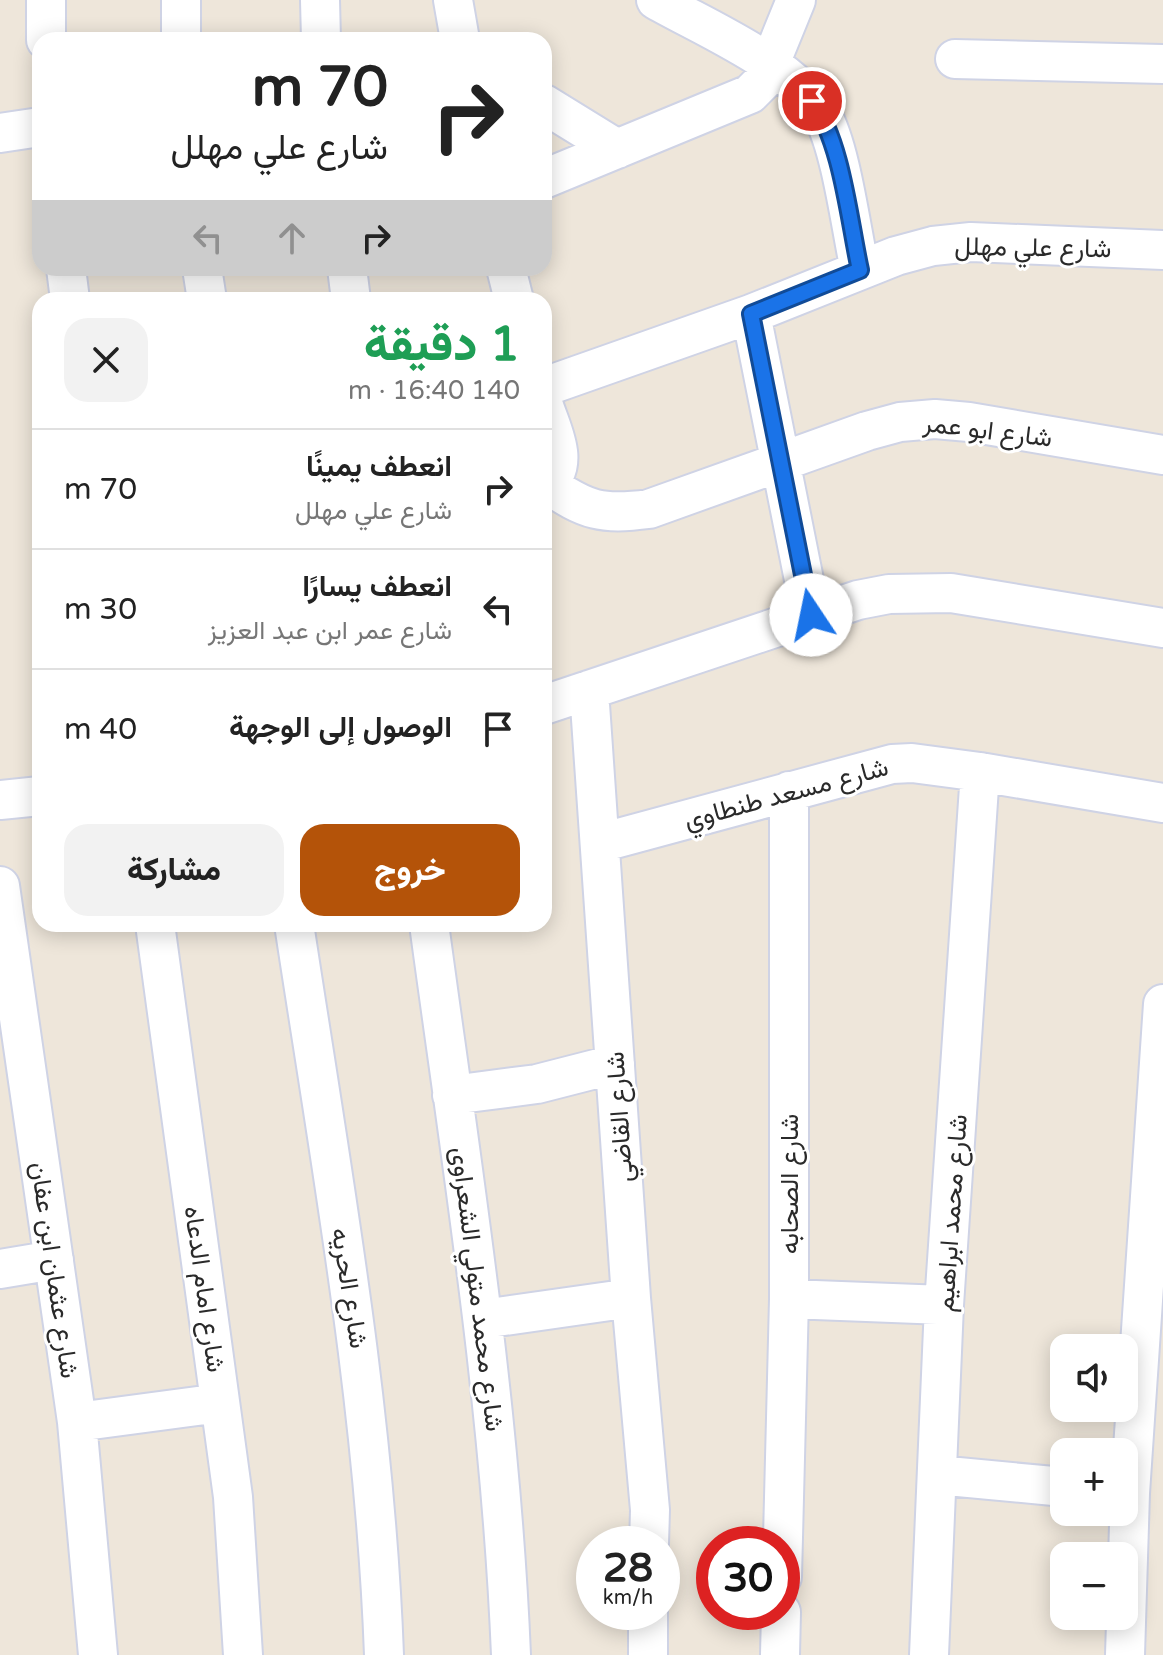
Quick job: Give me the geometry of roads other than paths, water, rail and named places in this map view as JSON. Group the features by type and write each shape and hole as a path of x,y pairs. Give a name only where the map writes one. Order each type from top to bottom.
{"street":[{"path":"46,0 46,32"},
{"path":"181,0 181,32"},
{"path":"320,0 321,32"},
{"path":"453,0 459,32"},
{"path":"656,0 770,64 801,86 823,116 835,151 860,270"},
{"path":"552,176 750,94 763,81 796,0"},
{"path":"955,59 1163,64"},
{"path":"552,109 617,149"},
{"path":"0,133 32,128"},
{"name":"شارع علي مهلل","path":"552,384 751,314 896,256 933,246 971,242 1163,250"},
{"path":"751,314 811,615"},
{"name":"شارع ابو عمر","path":"552,488 577,505 613,513 649,509 867,431 900,422 935,419 1163,455"},
{"path":"552,434 560,463 552,479"},
{"path":"552,702 811,615 889,594 951,593 1163,628"},
{"name":"شارع القاضي","path":"589,690 650,1526"},
{"name":"شارع مسعد طنطاوي","path":"600,843 892,764 912,763 980,772 1163,803"},
{"name":"شارع محمد ابراهيم","path":"929,1655 944,1305 980,772"},
{"name":"شارع الصحابه","path":"783,1526 789,1299 789,791"},
{"path":"0,800 32,797"},
{"name":"شارع عثمان ابن عفان","path":"0,886 77,1422 98,1655"},
{"name":"شارع امام الدعاه","path":"156,932 233,1497 243,1655"},
{"name":"شارع الحريه","path":"295,932 361,1361 378,1528 384,1655"},
{"name":"شارع محمد متولي الشعراوى","path":"430,932 499,1452 511,1655"},
{"path":"1125,1655 1139,1493 1163,1004"},
{"path":"452,1095 537,1084 615,1064"},
{"path":"0,1269 54,1260"},
{"path":"483,1319 631,1298"},
{"path":"789,1299 944,1305"},
{"path":"77,1422 220,1403"},
{"path":"937,1475 1050,1486"},
{"path":"648,1630 648,1655"},
{"path":"780,1655 781,1630"}]}
